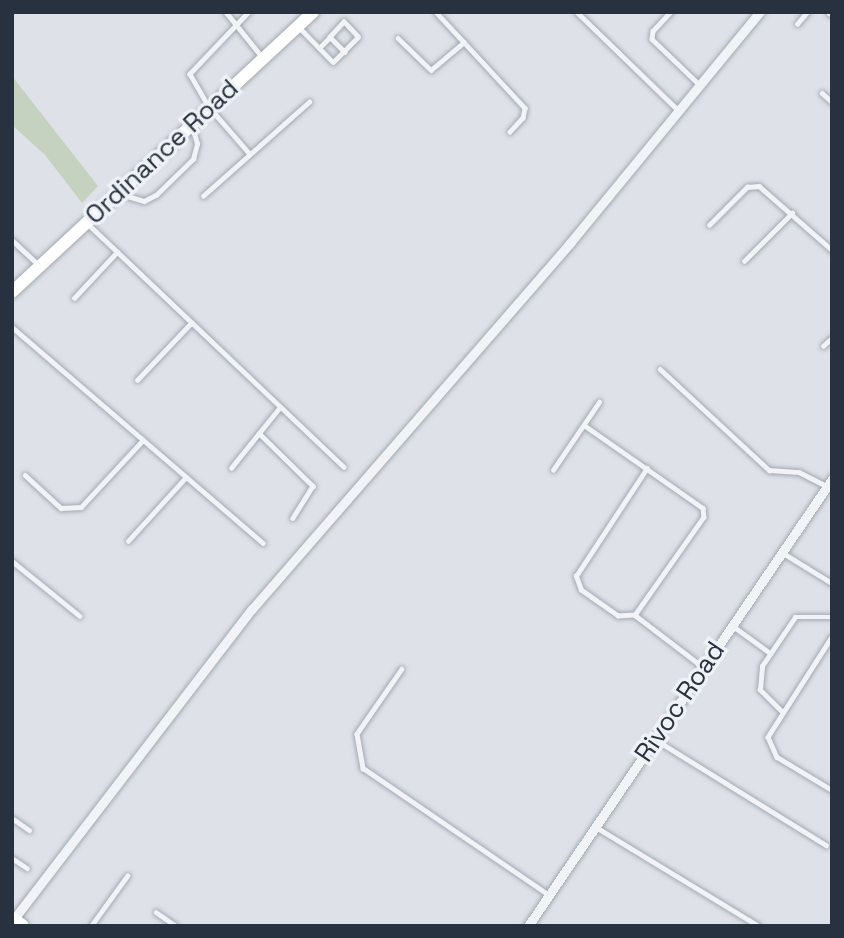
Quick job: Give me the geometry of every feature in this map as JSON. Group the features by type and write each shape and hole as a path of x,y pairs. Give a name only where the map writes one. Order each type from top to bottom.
{"street":[{"name":"Ordinance Road","path":"12,292 313,12"},
{"path":"16,922 252,609 570,243 760,12"},
{"name":"Rivoc Road","path":"532,924 548,894 829,482"}],"lane":[{"path":"226,12 263,58"},
{"path":"249,12 192,68 191,82 250,154"},
{"path":"436,12 525,107 523,118 510,132"},
{"path":"577,12 679,111"},
{"path":"671,12 653,31 652,39 700,86"},
{"path":"797,24 807,12"},
{"path":"298,26 319,48 333,62 345,52 357,33 344,23 319,48"},
{"path":"330,37 345,52"},
{"path":"398,38 431,70 464,42"},
{"path":"821,93 832,102"},
{"path":"203,196 309,102"},
{"path":"118,193 144,201 156,195 193,159 197,144 192,125"},
{"path":"709,225 753,185 764,188 832,250"},
{"path":"744,261 792,213"},
{"path":"86,223 344,467"},
{"path":"12,240 40,266"},
{"path":"74,298 117,252"},
{"path":"137,380 191,323"},
{"path":"12,327 263,543"},
{"path":"823,346 832,338"},
{"path":"660,369 769,470 799,472 829,482"},
{"path":"553,470 599,402"},
{"path":"231,468 280,407"},
{"path":"584,425 703,508 704,517 635,615"},
{"path":"259,433 313,486 293,519"},
{"path":"25,475 61,508 81,507 143,440"},
{"path":"647,468 576,576 581,590 618,615 635,615 704,667"},
{"path":"128,541 186,477"},
{"path":"783,552 832,583"},
{"path":"12,561 80,616"},
{"path":"781,711 765,698 757,683 770,653 795,617 832,617"},
{"path":"732,626 770,653"},
{"path":"832,637 781,711 768,737 772,751 832,790"},
{"path":"402,669 357,734 363,768 548,894"},
{"path":"655,739 826,845"},
{"path":"12,818 29,830"},
{"path":"595,827 759,926"},
{"path":"12,858 27,868"},
{"path":"91,926 127,876"},
{"path":"156,912 176,926"}],"green space":[{"path":"12,76 98,186 82,203 45,155 12,125"}]}
